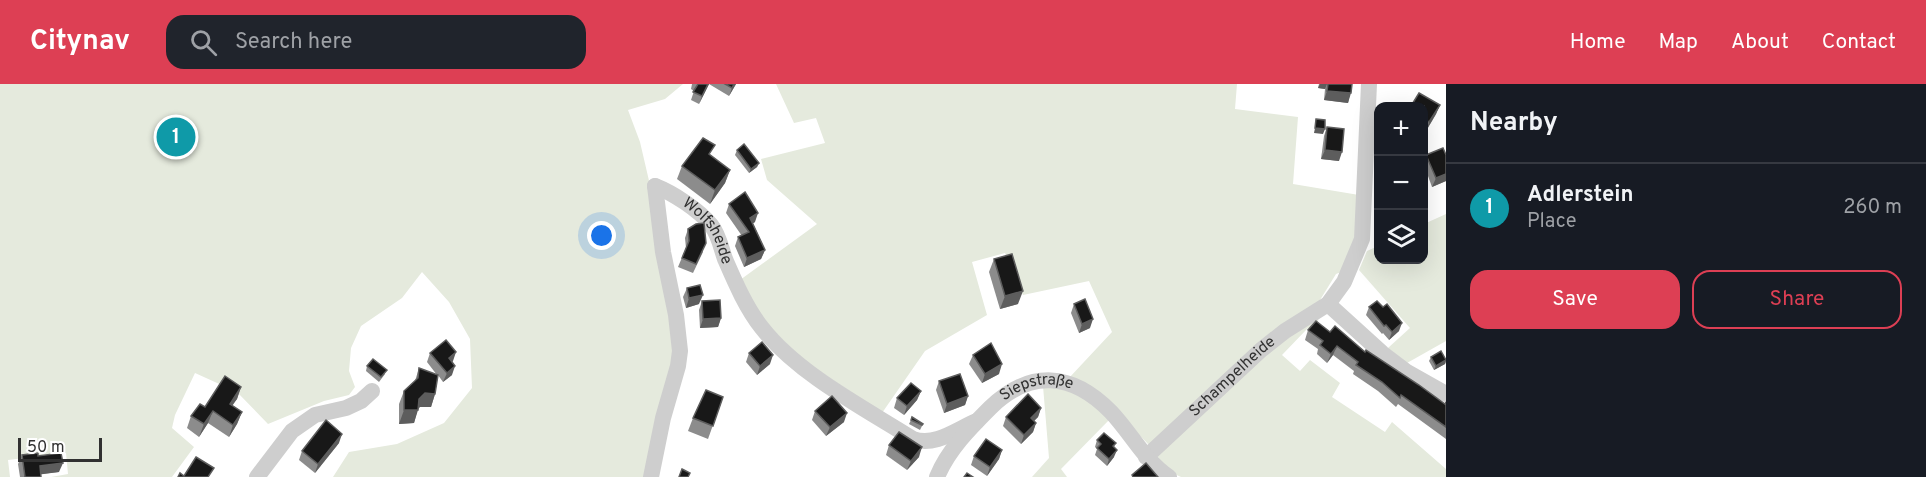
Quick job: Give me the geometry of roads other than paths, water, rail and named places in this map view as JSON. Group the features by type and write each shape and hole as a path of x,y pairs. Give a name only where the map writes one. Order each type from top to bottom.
{"street":[{"name":"Schampelheide","path":"1146,457 1261,350 1285,331 1328,304 1344,282 1362,239 1369,84"},
{"name":"Wolfsheide","path":"651,477 680,351 676,315 663,252 655,186 680,199 711,225 718,236 748,307 762,329 803,368 913,439 923,442 935,441 978,421"},
{"path":"1328,304 1382,353 1407,372 1446,394"},
{"name":"Siepstraße","path":"937,477 948,455 1002,397 1025,383 1047,380 1074,386 1092,396 1110,411 1146,457 1169,477"},
{"path":"257,477 291,431 315,415 346,408 362,401 372,391"}],"place":[{"name":"Adlerstein","path":"176,137"}]}
